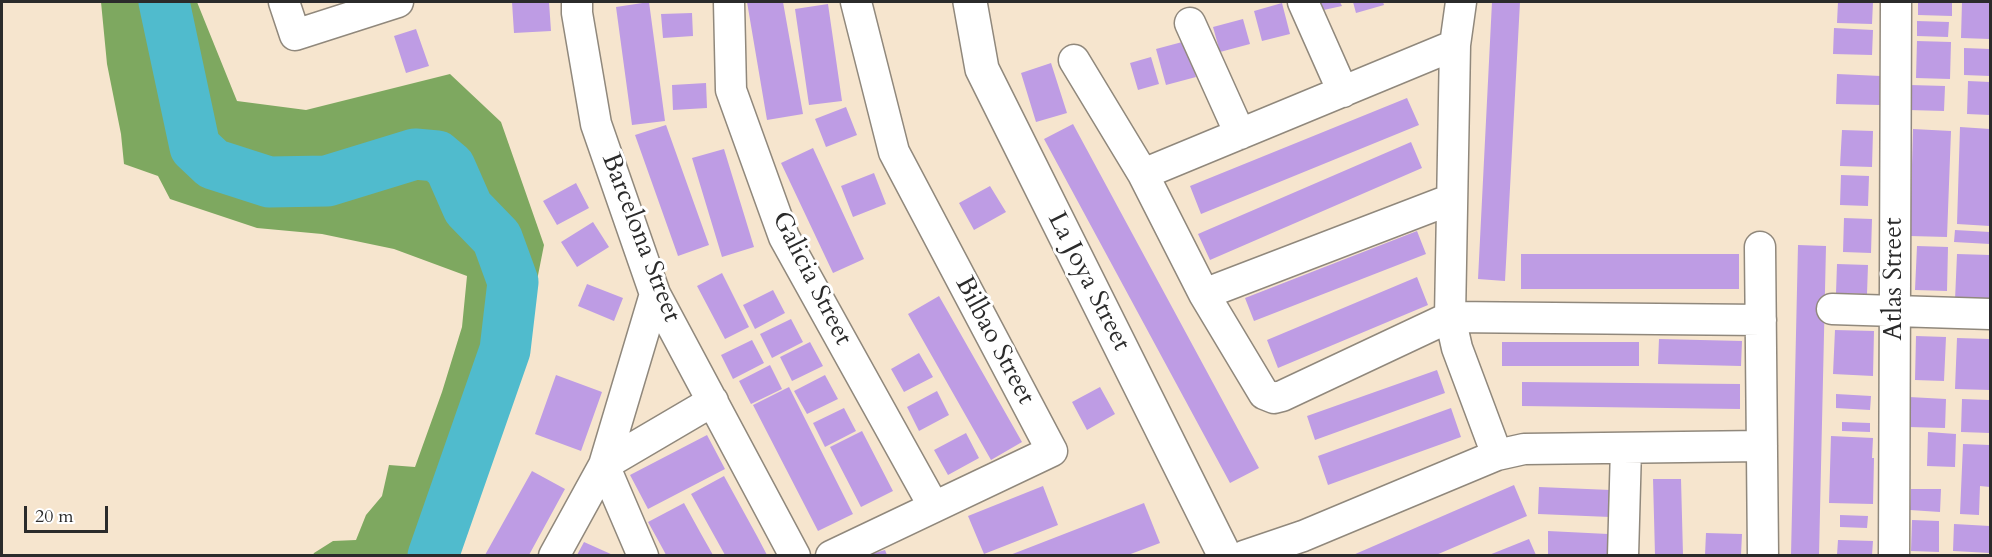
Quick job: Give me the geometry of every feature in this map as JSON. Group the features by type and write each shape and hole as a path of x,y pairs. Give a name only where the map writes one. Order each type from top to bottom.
{"street":[{"path":"284,2 295,34 398,2"},
{"name":"Barcelona Street","path":"577,2 596,124 655,294 795,555"},
{"name":"Galicia Street","path":"729,2 731,90 784,237 934,507"},
{"name":"Bilbao Street","path":"831,555 1052,451 894,152 856,2"},
{"name":"La Joya Street","path":"970,2 982,69 1224,555"},
{"path":"1304,2 1342,92"},
{"path":"1461,2 1455,45 1450,317 1457,348 1497,455"},
{"name":"Atlas Street","path":"1894,555 1896,2"},
{"path":"1190,23 1240,134"},
{"path":"1143,174 1455,45"},
{"path":"1074,60 1143,174 1203,294 1264,394 1274,398 1450,317 1761,320"},
{"path":"1203,294 1452,199"},
{"path":"1760,247 1763,555"},
{"path":"554,555 604,465 655,294"},
{"path":"1832,309 1990,314"},
{"path":"604,465 713,401"},
{"path":"1244,555 1303,536 1497,455 1524,449 1762,446"},
{"path":"1623,555 1626,448"},
{"path":"604,465 643,555"}],"green space":[{"path":"101,2 197,2 237,101 306,110 450,74 501,122 544,245 518,376 457,555 313,555 333,541 356,540 366,515 382,496 389,465 415,467 462,327 467,276 394,249 322,234 257,228 170,199 158,176 124,164 121,134 107,64"}],"building":[{"path":"512,2 549,2 551,31 514,33"},
{"path":"649,2 665,121 632,125 616,7"},
{"path":"747,2 783,2 803,114 767,120"},
{"path":"1317,2 1340,2 1342,6 1319,11"},
{"path":"1353,2 1383,2 1384,5 1356,13"},
{"path":"1492,2 1520,2 1505,281 1478,279"},
{"path":"1838,2 1873,2 1872,24 1837,23"},
{"path":"1918,2 1952,2 1952,16 1918,15"},
{"path":"1962,2 1990,2 1990,39 1961,38"},
{"path":"1282,3 1290,34 1262,41 1254,11"},
{"path":"828,4 842,101 809,105 795,9"},
{"path":"692,13 693,36 663,38 661,14"},
{"path":"1243,19 1250,44 1220,52 1213,27"},
{"path":"1917,21 1949,22 1948,37 1917,36"},
{"path":"1834,28 1873,30 1872,55 1833,54"},
{"path":"416,29 429,66 406,73 394,36"},
{"path":"1186,41 1196,77 1166,85 1156,49"},
{"path":"1917,41 1951,42 1950,79 1916,78"},
{"path":"1964,48 1990,49 1990,76 1964,75"},
{"path":"1151,57 1159,84 1138,90 1130,63"},
{"path":"1051,63 1067,113 1036,122 1021,73"},
{"path":"1837,74 1881,76 1880,105 1836,104"},
{"path":"1968,81 1990,82 1990,115 1967,114"},
{"path":"706,83 707,108 673,110 672,85"},
{"path":"1910,85 1945,86 1944,111 1909,110"},
{"path":"1407,98 1419,125 1201,214 1190,186"},
{"path":"846,107 857,135 826,147 815,119"},
{"path":"1073,124 1259,468 1230,483 1044,139"},
{"path":"666,125 709,245 678,256 635,135"},
{"path":"1960,127 1990,129 1990,226 1957,224"},
{"path":"1913,129 1951,131 1947,237 1910,236"},
{"path":"1842,130 1873,131 1872,167 1840,166"},
{"path":"1411,142 1422,168 1210,260 1198,234"},
{"path":"813,148 864,259 833,273 781,163"},
{"path":"724,149 754,247 722,257 692,158"},
{"path":"874,173 886,204 853,217 841,186"},
{"path":"1841,175 1869,176 1868,206 1840,205"},
{"path":"576,183 589,208 557,225 543,201"},
{"path":"990,186 1006,212 974,230 959,203"},
{"path":"1844,218 1872,219 1871,253 1843,252"},
{"path":"593,222 609,247 577,267 561,242"},
{"path":"1955,230 1990,232 1990,244 1954,242"},
{"path":"1417,231 1426,254 1254,321 1245,298"},
{"path":"1798,245 1826,246 1819,555 1791,555"},
{"path":"1917,246 1948,247 1947,291 1915,290"},
{"path":"1521,254 1739,254 1739,289 1521,289"},
{"path":"1957,254 1990,255 1990,301 1955,300"},
{"path":"1837,264 1868,265 1867,294 1836,293"},
{"path":"722,273 749,327 725,339 697,286"},
{"path":"1417,277 1428,305 1278,368 1267,340"},
{"path":"587,284 623,298 614,321 578,306"},
{"path":"773,290 785,313 755,329 743,305"},
{"path":"939,296 1022,442 991,460 908,314"},
{"path":"791,319 803,342 772,358 760,334"},
{"path":"1835,330 1874,331 1873,376 1833,374"},
{"path":"1916,336 1946,337 1944,381 1915,380"},
{"path":"1957,338 1990,339 1990,390 1955,389"},
{"path":"1659,339 1742,341 1741,366 1658,364"},
{"path":"752,340 764,363 733,379 721,355"},
{"path":"810,342 823,366 792,381 780,357"},
{"path":"1502,342 1639,342 1639,366 1502,366"},
{"path":"919,353 933,377 904,392 891,369"},
{"path":"770,365 782,389 751,404 739,381"},
{"path":"1437,370 1445,393 1315,440 1307,416"},
{"path":"556,375 602,392 581,451 535,434"},
{"path":"825,375 838,399 807,414 794,391"},
{"path":"1522,382 1740,384 1740,409 1522,406"},
{"path":"789,387 853,514 818,531 753,405"},
{"path":"1100,387 1115,414 1087,430 1072,402"},
{"path":"937,391 949,415 919,431 907,407"},
{"path":"1836,394 1871,396 1870,410 1836,408"},
{"path":"1909,397 1946,399 1945,428 1909,427"},
{"path":"1962,399 1990,400 1990,433 1961,432"},
{"path":"844,408 856,431 825,447 813,423"},
{"path":"1451,408 1461,437 1328,485 1318,456"},
{"path":"1842,422 1870,423 1870,432 1842,431"},
{"path":"862,431 893,491 861,507 830,447"},
{"path":"1928,432 1956,434 1955,467 1927,466"},
{"path":"966,433 979,458 948,475 934,450"},
{"path":"707,435 725,469 648,509 630,475"},
{"path":"1831,436 1873,438 1873,504 1829,503"},
{"path":"1963,444 1990,445 1990,487 1980,486 1979,515 1960,514"},
{"path":"532,471 565,489 529,555 485,555"},
{"path":"724,476 767,555 725,555 691,494"},
{"path":"1653,479 1681,479 1683,555 1655,555"},
{"path":"1514,485 1527,516 1436,555 1353,555"},
{"path":"1043,486 1058,525 984,554 968,516"},
{"path":"1539,487 1611,490 1610,517 1538,514"},
{"path":"1911,489 1941,489 1940,512 1910,510"},
{"path":"684,503 713,555 666,555 648,522"},
{"path":"1144,503 1160,543 1128,555 1010,555"},
{"path":"1840,515 1868,516 1867,528 1840,527"},
{"path":"1912,520 1939,521 1939,552 1911,551"},
{"path":"1954,524 1990,526 1990,553 1953,551"},
{"path":"1548,531 1608,534 1607,555 1548,555"},
{"path":"1706,533 1742,534 1741,555 1705,555"},
{"path":"1529,539 1536,555 1489,555"},
{"path":"1838,540 1873,541 1872,555 1837,555"},
{"path":"584,542 613,555 577,555"},
{"path":"885,550 887,555 868,555"}],"waterway":[{"path":"164,2 195,147 213,164 269,182 327,181 415,154 437,156 450,167 468,208 497,238 513,282 505,350 433,556"}]}
